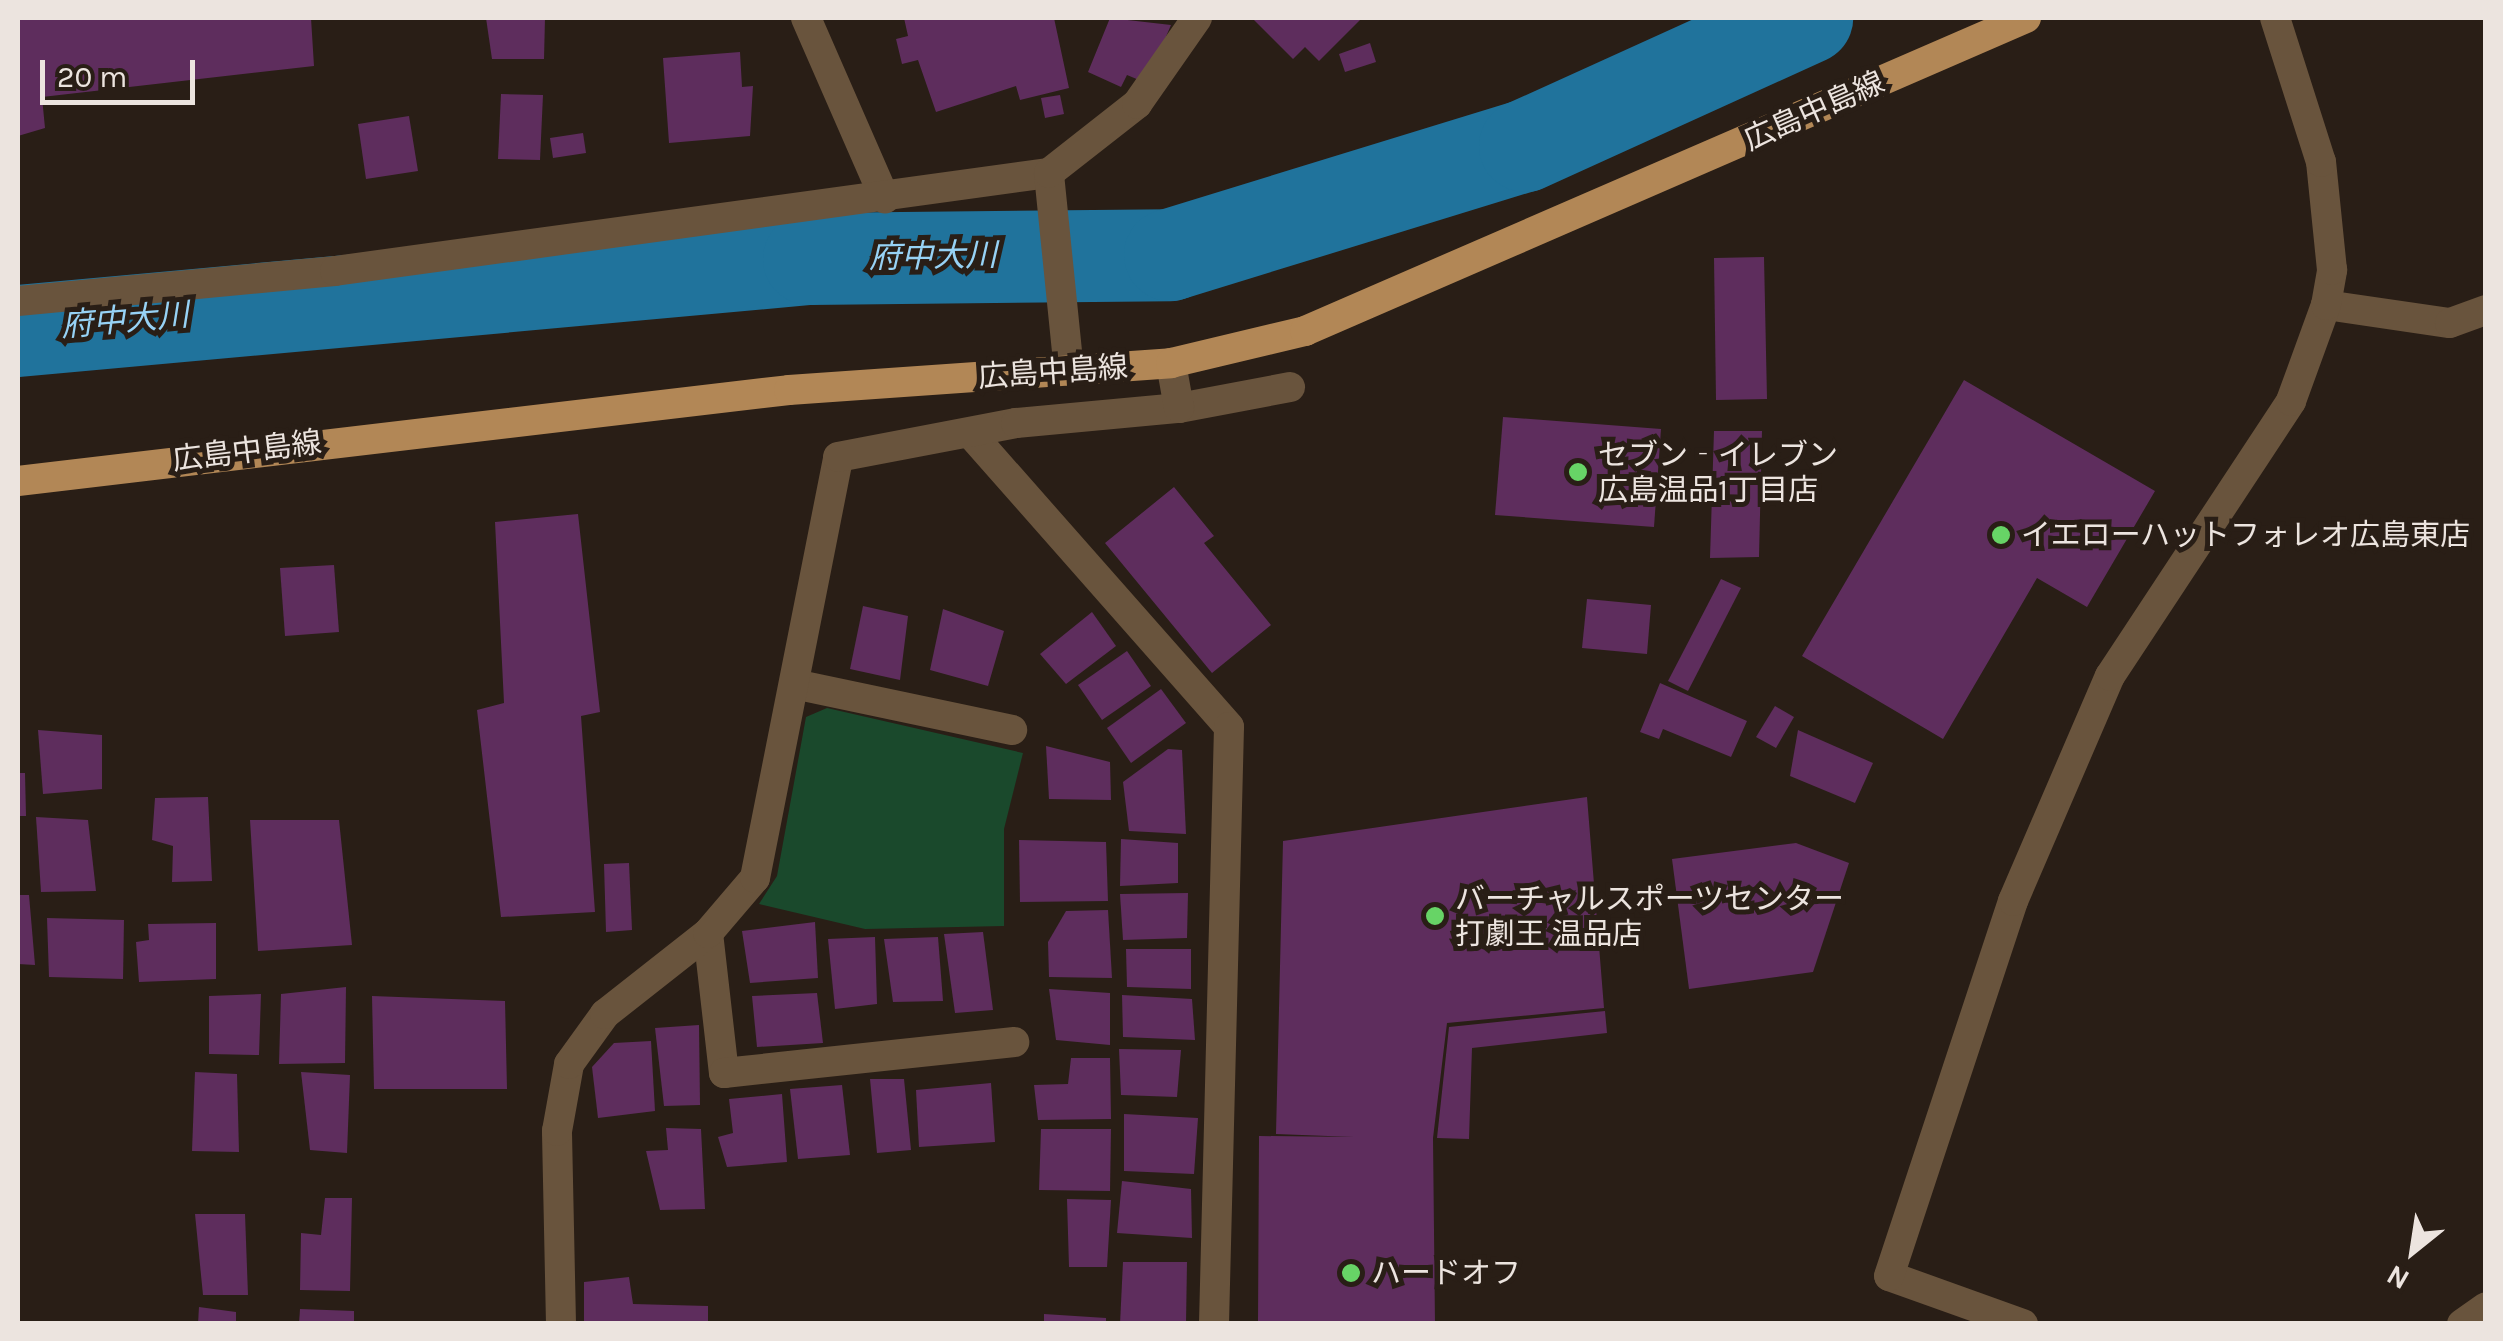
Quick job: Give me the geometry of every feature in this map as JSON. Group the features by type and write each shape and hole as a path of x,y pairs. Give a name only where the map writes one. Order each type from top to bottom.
{"main road":[{"name":"広島中島線","path":"18,481 770,392 1171,363 1306,331 2026,18"}],"street":[{"path":"806,18 886,199"},
{"path":"18,301 335,271 886,199 1049,173 1137,104 1197,18"},
{"path":"2023,1324 1889,1276 2013,901 2110,676 2291,401 2326,304 2332,270 2322,162 2275,18"},
{"path":"1049,173 1069,371"},
{"path":"2326,304 2450,322 2486,310"},
{"path":"1171,363 1180,408"},
{"path":"561,1324 558,1131 569,1064 605,1014 708,933 755,878 838,457 970,434 1180,408 1290,387"},
{"path":"970,434 1229,727 1214,1324"},
{"path":"794,684 1012,730"},
{"path":"708,933 724,1074 1014,1042"},
{"path":"2462,1324 2486,1307"}],"green space":[{"path":"827,708 1023,753 1004,829 1004,926 865,929 759,904 777,876 806,717"}],"building":[{"path":"18,18 311,18 314,66 42,97 45,128 18,136"},
{"path":"486,18 545,18 544,59 492,59"},
{"path":"904,18 1054,18 1069,88 1020,100 1016,86 936,112 918,60 902,64 896,39 908,36"},
{"path":"1110,18 1171,25 1152,69 1139,80 1127,75 1121,87 1088,72"},
{"path":"1252,18 1362,18 1319,61 1305,47 1293,59"},
{"path":"1370,43 1376,62 1345,72 1339,54"},
{"path":"740,52 742,87 753,86 750,136 669,143 663,58"},
{"path":"501,94 543,95 540,160 498,159"},
{"path":"1060,95 1064,114 1045,118 1041,98"},
{"path":"409,116 418,171 366,179 358,124"},
{"path":"583,133 586,153 553,158 550,138"},
{"path":"1764,257 1767,399 1716,400 1714,258"},
{"name":"イエローハットフォレオ広島東店","path":"1964,380 2155,491 2087,607 2037,578 1943,739 1802,656"},
{"name":"セブン‐イレブン 広島温品1丁目店","path":"1503,417 1661,429 1654,527 1495,515"},
{"path":"1714,431 1762,431 1759,557 1710,558"},
{"path":"1174,487 1214,536 1204,543 1271,625 1212,673 1105,543"},
{"path":"578,514 600,712 581,716 595,912 501,917 477,710 504,703 495,522"},
{"path":"334,565 339,632 285,636 280,568"},
{"path":"1721,579 1741,588 1688,691 1668,681"},
{"path":"1587,599 1651,605 1647,654 1582,648"},
{"path":"863,606 908,616 900,680 850,669"},
{"path":"943,609 1004,631 988,686 930,670"},
{"path":"1092,612 1116,646 1066,684 1040,654"},
{"path":"1127,651 1151,686 1102,720 1078,685"},
{"path":"1660,683 1747,721 1731,757 1663,729 1659,739 1640,732"},
{"path":"1161,689 1186,723 1131,763 1107,728"},
{"path":"1775,706 1794,717 1776,748 1756,737"},
{"path":"38,730 102,735 102,789 43,794"},
{"path":"1798,730 1873,763 1855,803 1790,776"},
{"path":"1046,746 1110,762 1111,800 1049,799"},
{"path":"1168,749 1182,750 1186,834 1129,831 1123,782"},
{"path":"18,773 25,773 26,816 18,816"},
{"path":"208,797 212,881 172,882 173,846 152,840 155,798"},
{"name":"バーチャルスポーツセンター 打劇王 温品店","path":"1587,797 1604,1008 1447,1023 1433,1138 1435,1324 1258,1324 1259,1136 1354,1137 1276,1134 1283,841"},
{"path":"36,817 88,820 96,891 41,892"},
{"path":"250,820 339,820 352,945 258,951"},
{"path":"1121,839 1178,843 1178,883 1120,886"},
{"path":"1019,840 1106,842 1108,901 1020,902"},
{"path":"1796,843 1849,863 1813,972 1689,989 1672,859"},
{"path":"629,863 632,930 606,932 604,864"},
{"path":"1188,893 1187,938 1123,940 1120,894"},
{"path":"18,895 29,895 35,965 18,964"},
{"path":"1108,910 1112,978 1049,977 1048,942 1066,911"},
{"path":"47,918 124,920 123,979 49,977"},
{"path":"815,922 818,978 750,983 742,931"},
{"path":"216,923 216,979 139,982 136,942 149,940 148,924"},
{"path":"983,932 993,1010 955,1013 944,934"},
{"path":"875,937 877,1004 835,1009 828,939"},
{"path":"938,937 943,1001 893,1002 884,939"},
{"path":"1126,949 1191,949 1191,989 1127,987"},
{"path":"346,987 345,1063 279,1064 281,994"},
{"path":"1049,989 1110,993 1110,1045 1056,1040"},
{"path":"817,993 823,1043 757,1047 752,996"},
{"path":"261,994 259,1055 209,1054 209,996"},
{"path":"1122,995 1192,999 1195,1040 1123,1037"},
{"path":"372,996 505,1001 507,1089 374,1089"},
{"path":"1605,1011 1607,1033 1472,1048 1469,1139 1437,1138 1449,1027"},
{"path":"699,1025 700,1105 664,1106 655,1028"},
{"path":"651,1041 655,1111 598,1118 592,1067 614,1043"},
{"path":"1119,1049 1181,1050 1177,1097 1121,1095"},
{"path":"1071,1058 1110,1058 1111,1119 1038,1120 1034,1085 1068,1084"},
{"path":"195,1072 237,1074 239,1152 192,1151"},
{"path":"301,1072 350,1075 347,1153 310,1150"},
{"path":"870,1079 904,1079 911,1150 877,1153"},
{"path":"991,1083 995,1142 919,1147 916,1090"},
{"path":"842,1085 850,1155 798,1159 790,1089"},
{"path":"782,1094 787,1162 727,1167 718,1137 733,1133 729,1099"},
{"path":"1124,1114 1198,1118 1194,1174 1124,1171"},
{"path":"666,1128 701,1129 705,1209 660,1210 646,1151 668,1150"},
{"path":"1041,1129 1111,1129 1110,1191 1039,1190"},
{"path":"1122,1181 1191,1189 1192,1238 1117,1233"},
{"path":"325,1198 352,1198 350,1291 300,1290 301,1233 321,1235"},
{"path":"1067,1199 1111,1200 1107,1267 1069,1267"},
{"path":"195,1214 245,1214 248,1295 203,1295"},
{"path":"1123,1262 1187,1262 1186,1324 1120,1324"},
{"path":"629,1277 633,1304 708,1306 708,1324 584,1324 584,1282"},
{"path":"199,1307 236,1312 236,1324 198,1324"},
{"path":"300,1309 354,1311 354,1324 299,1324"},
{"path":"1044,1314 1106,1318 1106,1324 1044,1324"}],"waterway":[{"name":"府中大川","path":"18,331 809,259 1170,255 1525,146 1807,18"}],"place":[{"name":"セブン‐イレブン 広島温品1丁目店","path":"1578,472"},
{"name":"イエローハットフォレオ広島東店","path":"2001,535"},
{"name":"バーチャルスポーツセンター 打劇王 温品店","path":"1435,916"},
{"name":"ハードオフ","path":"1351,1273"}]}
